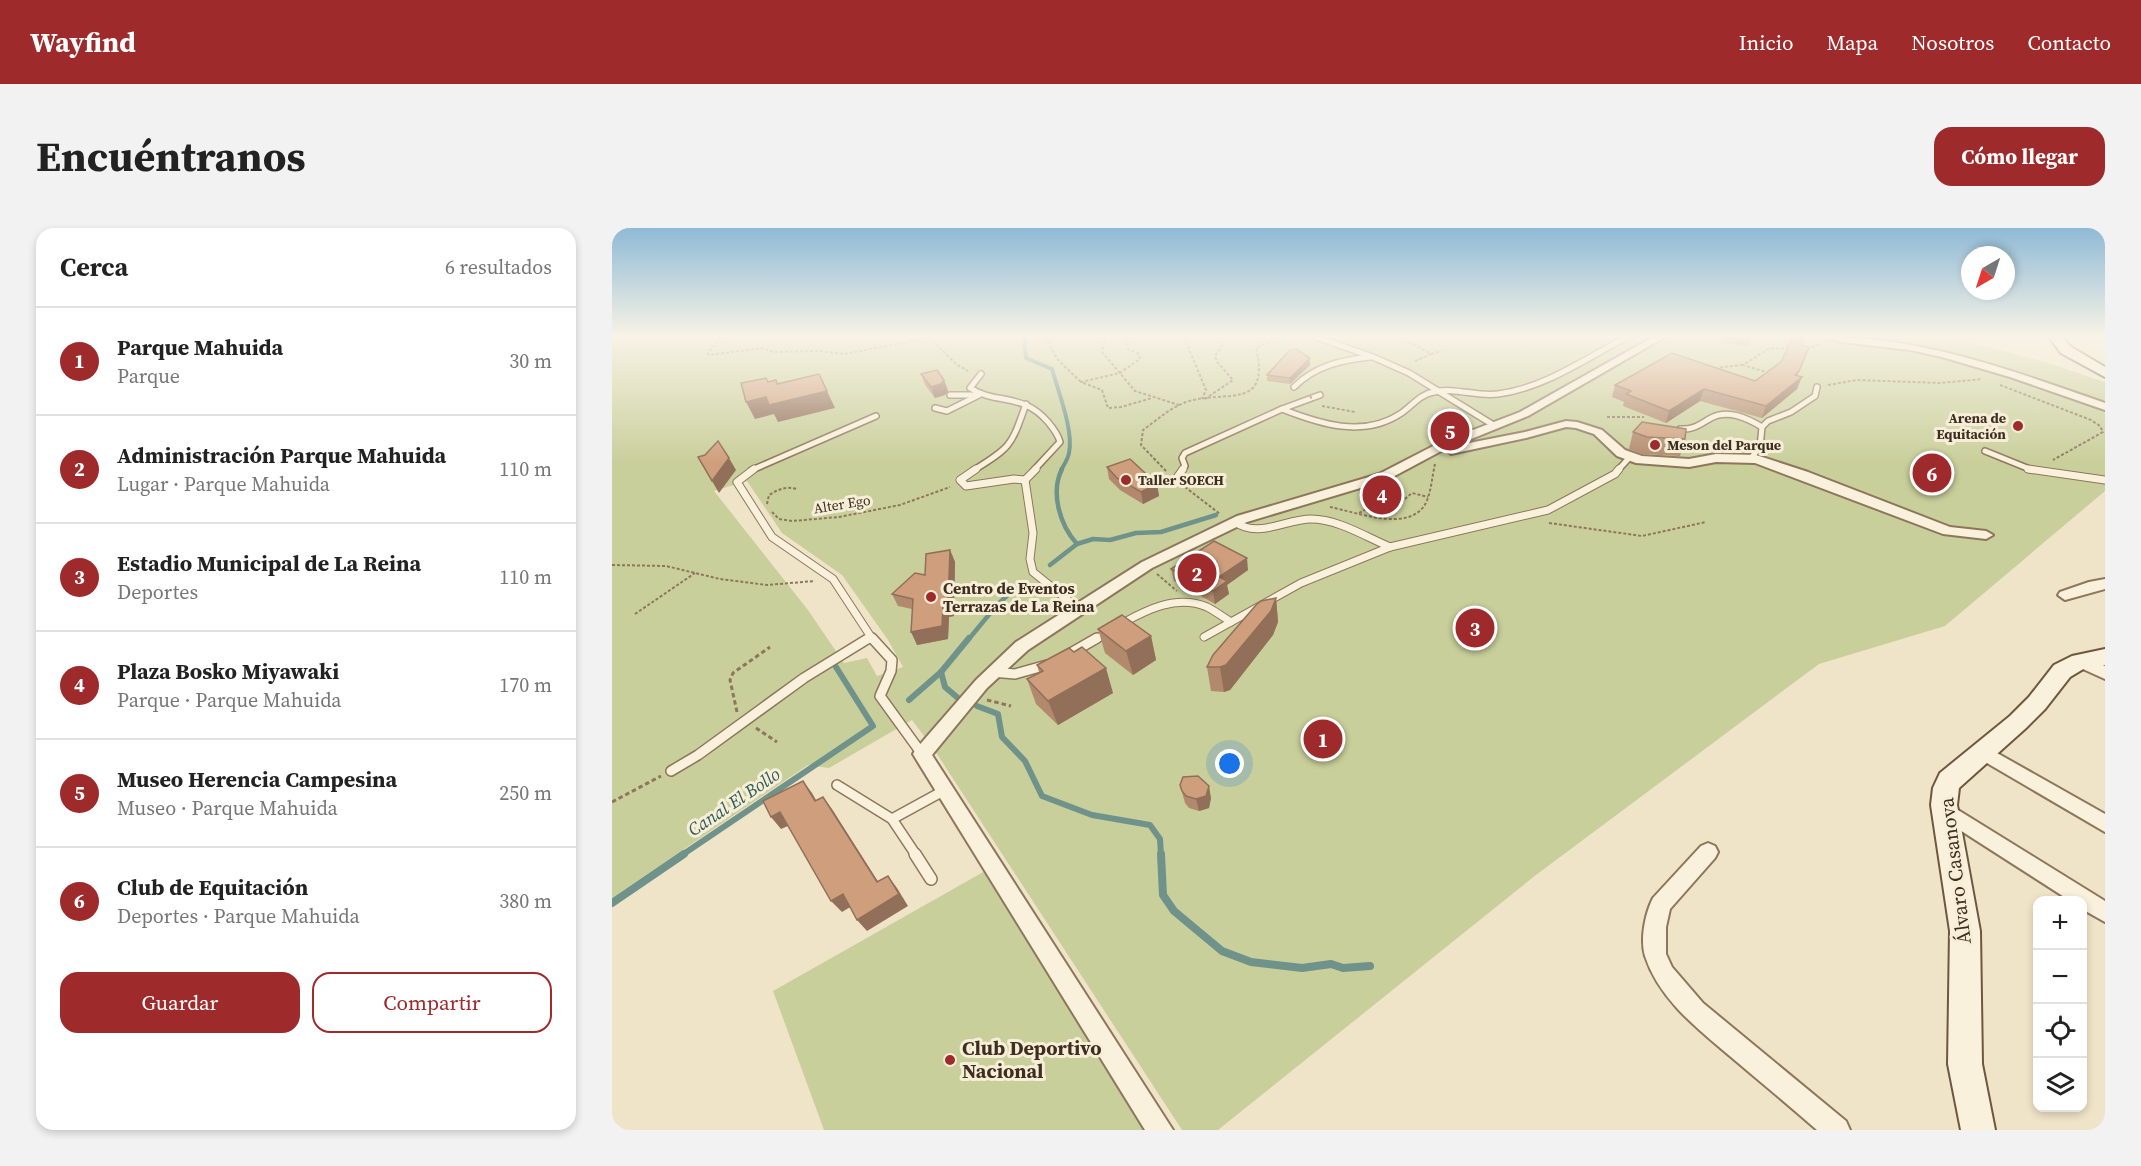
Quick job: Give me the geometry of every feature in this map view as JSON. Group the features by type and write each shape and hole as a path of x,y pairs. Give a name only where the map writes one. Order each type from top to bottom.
{"street":[{"path":"1160,1130 922,754 992,672 1022,646 1147,566 1235,522 1383,477 1443,446 1524,414 1586,379"},
{"path":"2023,379 2105,407"},
{"path":"1443,446 1456,450 1566,424 1577,424 1598,432 1630,457 1665,463 1689,463 1716,458 1751,458 1804,475 1948,531 1986,535"},
{"path":"2065,595 2094,585 2105,584"},
{"path":"2093,659 2105,673"},
{"name":"Álvaro Casanova","path":"1978,1130 1965,1064 1965,931 1944,796 1949,780 2031,709 2062,671 2093,659"},
{"path":"1981,751 2105,824"},
{"path":"1945,810 2105,912"},
{"path":"1708,852 1660,905 1655,927 1655,954 1664,975 1695,1011 1837,1130"}],"lane":[{"path":"977,379 970,388 979,395"},
{"path":"1294,387 1302,379"},
{"path":"1418,379 1494,426"},
{"path":"1282,408 1332,427 1349,428 1391,419 1420,396 1438,391 1479,395 1510,391 1541,379"},
{"path":"1751,458 1760,447 1762,428 1768,421 1791,412 1815,396 1817,387"},
{"path":"950,394 1004,398 1038,410 1051,425 1060,442 1025,480"},
{"path":"935,408 947,411 979,395"},
{"path":"1176,479 1185,466 1182,458 1185,453 1282,408 1320,395"},
{"path":"1025,480 1014,479 966,486 960,480 979,465 999,455 1013,441 1026,404"},
{"path":"1680,429 1698,429 1715,416 1726,414 1762,428"},
{"path":"876,416 756,467 737,482 772,537 833,579 870,638 892,660 891,671 880,696 922,754"},
{"path":"1985,451 2033,471 2105,480"},
{"path":"1204,638 1301,583 1390,547 1548,510 1615,474 1630,457"},
{"path":"1025,480 1033,533 1030,560 1033,572 1079,609"},
{"path":"1235,522 1243,528 1252,530 1310,519 1328,521 1390,547"},
{"path":"992,672 1015,674 1041,668 1147,609 1189,602 1203,605 1231,622"},
{"path":"671,771 698,755 804,678 870,638"},
{"path":"837,785 892,819 931,879"},
{"path":"892,819 945,790"}],"path":[{"path":"1078,379 1102,390 1108,408 1121,407 1152,398"},
{"path":"1081,382 1094,379"},
{"path":"1125,379 1135,391 1179,405"},
{"path":"1201,379 1206,390 1202,400"},
{"path":"1202,400 1232,379"},
{"path":"1191,401 1238,397 1250,393 1260,379"},
{"path":"1817,387 1857,380 1941,383 1983,379"},
{"path":"1995,383 2091,420 2100,426 2103,432 2033,471"},
{"path":"1310,396 1313,402 1330,409 1355,412"},
{"path":"1607,417 1644,417"},
{"path":"1321,505 1398,521 1413,515 1425,505 1433,469 1443,446"},
{"name":"Alter Ego","path":"797,489 789,486 780,488 769,495 766,502 779,519 792,521 839,517 900,505 963,483"},
{"path":"1358,513 1376,504 1399,504 1412,493 1428,497"},
{"path":"1521,518 1642,536 1706,522"},
{"path":"612,565 666,566 767,585 833,579"},
{"path":"1147,566 1189,602"},
{"path":"634,614 695,573"},
{"path":"771,647 733,673 730,680 737,713 777,742"},
{"path":"970,696 1011,706"},
{"path":"612,802 671,771"}],"green space":[{"path":"612,379 2096,379 2105,382 2105,491 1945,626 1819,664 1536,875 1218,1130 1182,1130 933,748 912,720 829,768 808,765 612,898","holes":["747,481 782,533 842,575 888,640 903,667 877,676 867,658 844,663 808,610 714,491"]},
{"name":"Club Deportivo Nacional","path":"985,871 1145,1130 824,1130 773,991"}],"building":[{"path":"767,379 768,382 776,380 777,384 798,379 821,379 827,391 769,405 766,397 746,402 741,383"},
{"path":"925,379 944,380 941,384 931,387"},
{"path":"1626,379 1749,379 1755,381 1799,379 1766,406 1704,389 1669,411 1626,394 1631,391 1615,385"},
{"path":"1642,422 1686,429 1685,439 1647,437 1633,432"},
{"path":"718,441 729,458 712,481 698,457 705,455"},
{"path":"1130,459 1157,484 1141,492 1117,478 1107,467"},
{"path":"1214,541 1247,558 1219,577 1227,581 1213,591 1171,569"},
{"name":"Centro de Eventos Terrazas de La Reina","path":"950,550 948,604 943,605 942,626 911,632 913,599 892,594 915,573 925,575 926,554"},
{"path":"1276,598 1271,611 1226,665 1207,667 1213,655 1256,605 1261,601"},
{"path":"1122,615 1151,636 1126,651 1098,629"},
{"path":"1082,647 1106,668 1048,701 1027,679 1043,671 1037,665 1069,648 1074,652"},
{"path":"1198,776 1209,786 1206,796 1196,799 1186,796 1180,785 1183,777"},
{"path":"803,781 815,801 823,797 877,882 888,876 899,894 857,920 843,894 831,901 780,812 771,817 763,801"}],"waterway":[{"path":"1055,379 1065,411 1070,444 1068,457 1061,470"},
{"path":"1062,469 1057,498 1066,528 1077,544"},
{"name":"Canal El Bollo","path":"1077,544 1093,539 1110,540 1136,533 1161,532 1216,515"},
{"name":"Canal El Bollo","path":"1050,565 1077,544"},
{"name":"Canal El Bollo","path":"968,640 997,605 1020,584"},
{"name":"Canal El Bollo","path":"941,672 969,638"},
{"name":"Canal El Bollo","path":"682,855 873,726 836,667"},
{"name":"Canal El Bollo","path":"909,700 941,672"},
{"path":"941,672 945,687 958,698"},
{"path":"977,706 998,714 1002,737 1025,761 1042,796 1092,815 1150,825 1160,839 1161,855"},
{"name":"Canal El Bollo","path":"612,903 684,854"},
{"path":"1161,854 1163,895 1174,911 1222,951 1251,962 1302,968 1331,964 1343,968 1370,966"}],"place":[{"name":"Arena de Equitación","path":"2018,426"},
{"name":"Museo Herencia Campesina","path":"1450,431"},
{"name":"Meson del Parque","path":"1655,445"},
{"name":"Club de Equitación","path":"1932,473"},
{"name":"Taller SOECH","path":"1126,480"},
{"name":"Plaza Bosko Miyawaki","path":"1382,495"},
{"name":"Administración Parque Mahuida","path":"1197,573"},
{"name":"Centro de Eventos Terrazas de La Reina","path":"931,597"},
{"name":"Estadio Municipal de La Reina","path":"1475,628"},
{"name":"Parque Mahuida","path":"1323,739"},
{"name":"Club Deportivo Nacional","path":"950,1060"}]}
